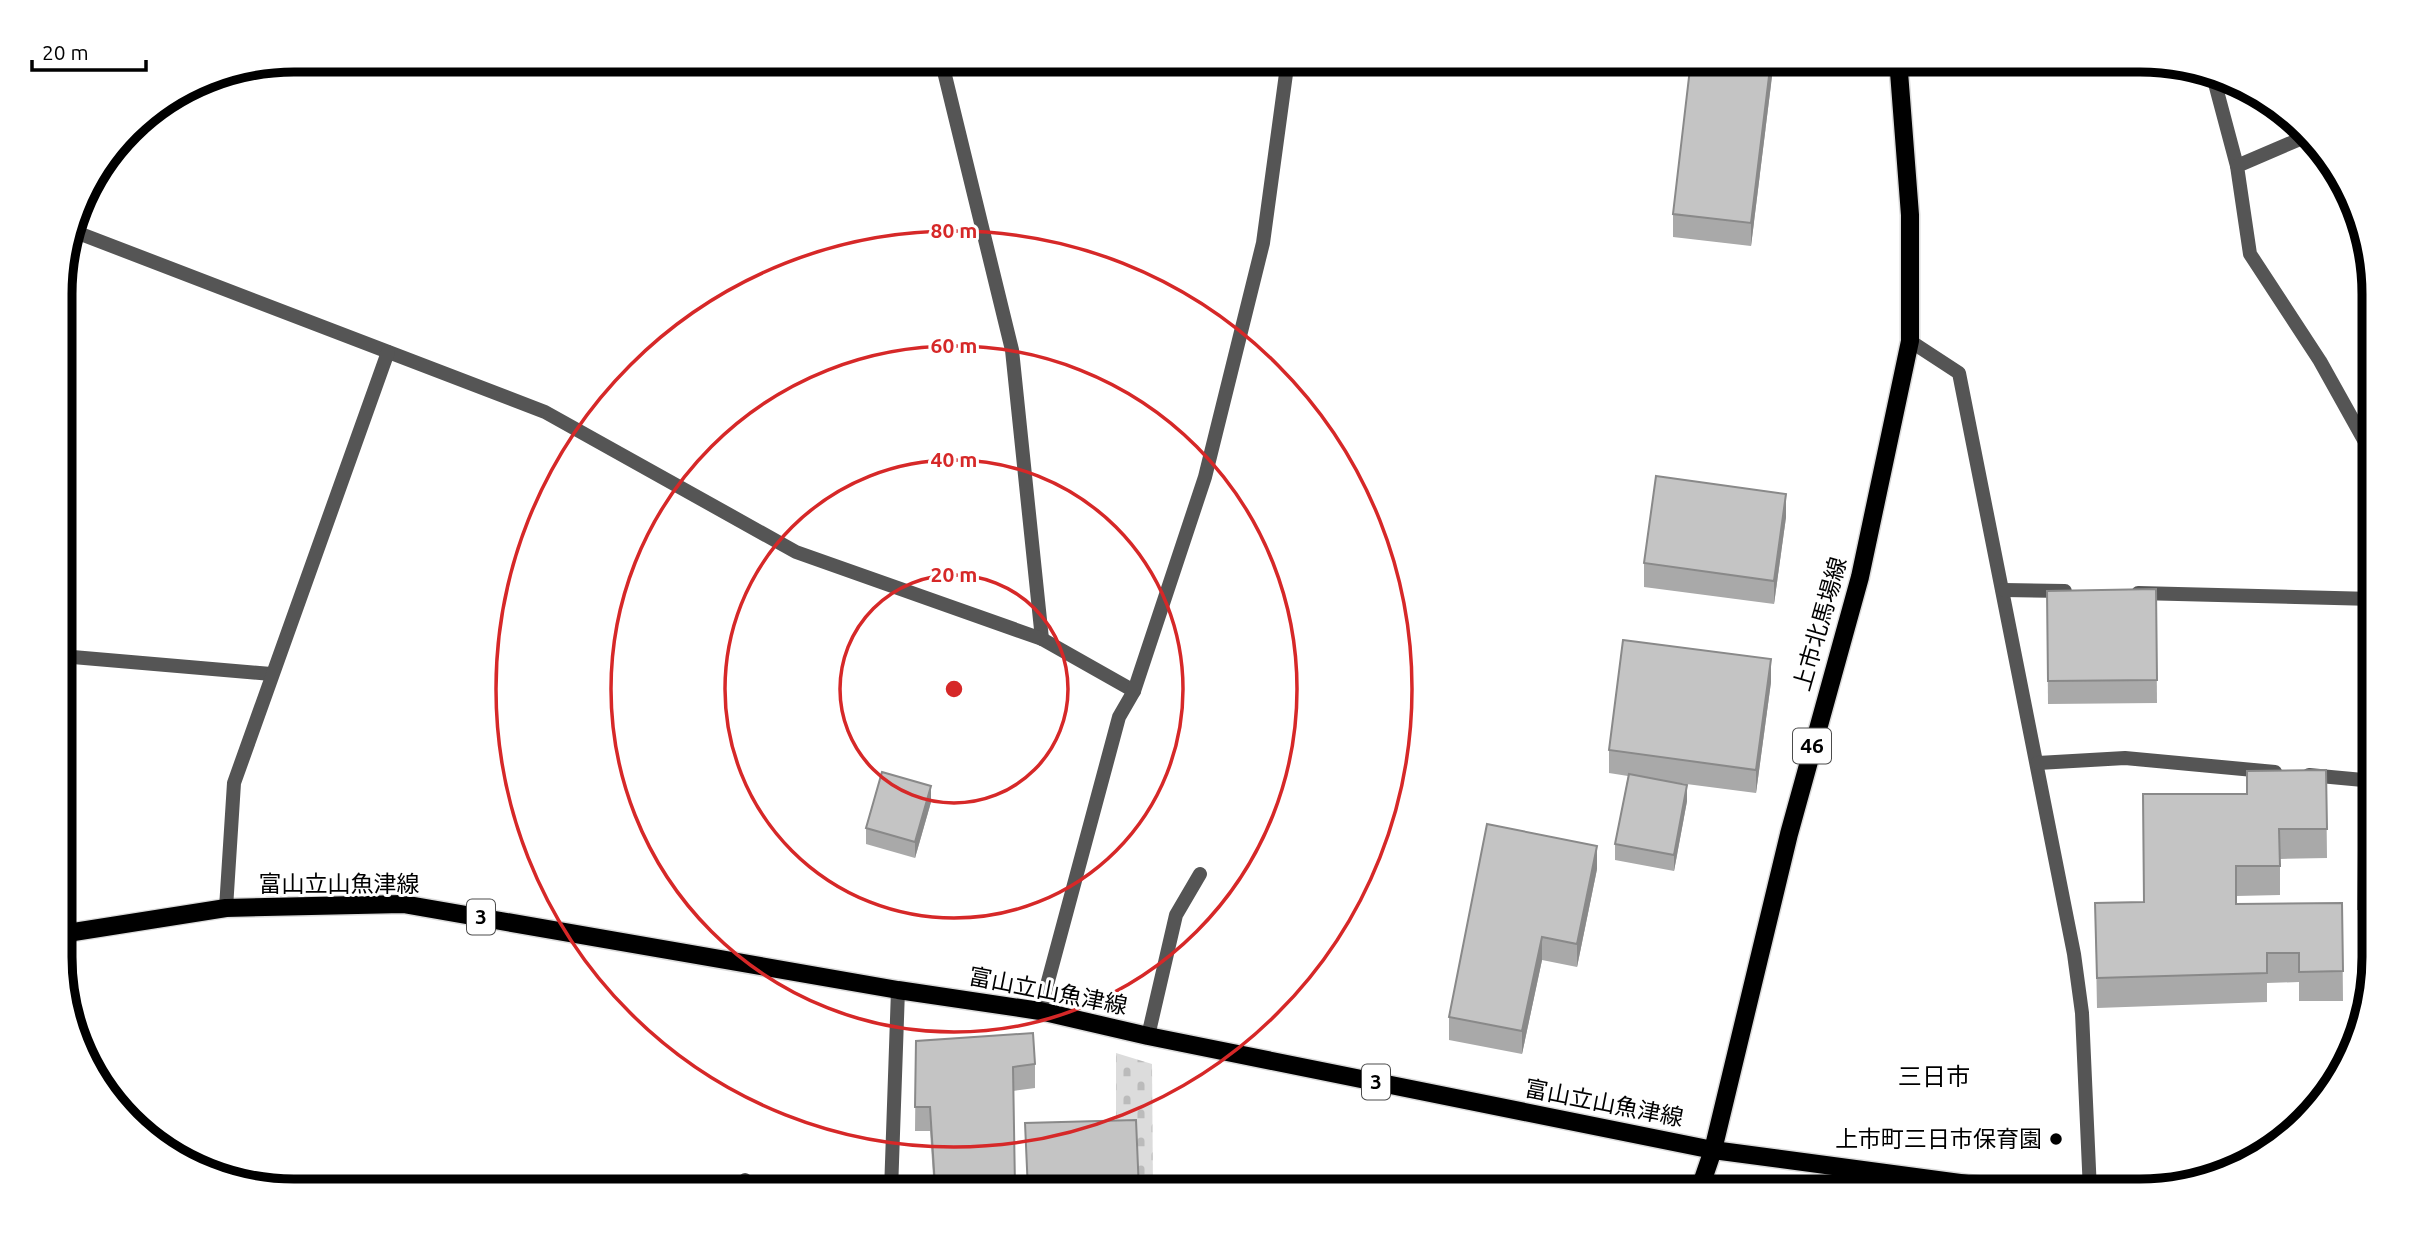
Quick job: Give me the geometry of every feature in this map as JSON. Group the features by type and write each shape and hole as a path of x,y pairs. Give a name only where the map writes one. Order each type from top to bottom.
{"main road":[{"name":"上市北馬場線","path":"1703,1179 1713,1150 1789,834 1860,577 1910,341 1910,215 1899,72"},
{"name":"富山立山魚津線","path":"72,932 226,908 403,904 898,990 1040,1011 1147,1036 1713,1150 1930,1179"}],"street":[{"path":"945,72 1012,350 1042,639"},
{"path":"1040,1011 1119,717 1134,691 1205,477 1263,243 1286,72"},
{"path":"2216,85 2237,166 2250,254 2320,361 2362,436"},
{"path":"2237,166 2299,139"},
{"path":"80,234 545,412 796,552 1042,639 1134,691"},
{"path":"1910,341 1959,373 2074,954 2082,1013 2089,1179"},
{"path":"226,908 233,783 388,352"},
{"path":"2004,590 2086,592"},
{"path":"2127,593 2362,599"},
{"path":"72,657 271,674"},
{"path":"2038,763 2125,758 2362,780"},
{"path":"1147,1036 1176,915 1200,874"},
{"path":"891,1179 898,990"}],"green space":[{"path":"1116,1053 1152,1064 1153,1179 1132,1179 1116,1144"}],"building":[{"path":"1690,72 1770,72 1751,223 1673,214"},
{"path":"1656,476 1786,494 1774,581 1644,563"},
{"path":"2156,589 2157,680 2048,681 2047,591"},
{"path":"1623,640 1771,659 1756,770 1609,750"},
{"path":"2326,770 2327,829 2279,829 2280,866 2236,866 2236,904 2342,903 2343,971 2299,972 2299,953 2267,953 2267,973 2097,978 2095,903 2144,902 2143,794 2247,794 2247,771"},
{"path":"882,772 931,786 915,842 866,828"},
{"path":"1629,774 1687,785 1674,855 1615,844"},
{"path":"2360,793 2362,793 2362,909 2358,909"},
{"path":"1487,824 1597,846 1577,944 1542,937 1522,1031 1449,1017"},
{"path":"1033,1033 1035,1064 1013,1067 1015,1179 935,1179 930,1107 915,1107 916,1041"},
{"path":"1136,1120 1138,1179 1027,1179 1025,1123"}],"place":[{"name":"上市町三日市保育園","path":"2056,1139"}],"district":[{"name":"三日市","path":"1934,1077"}]}
